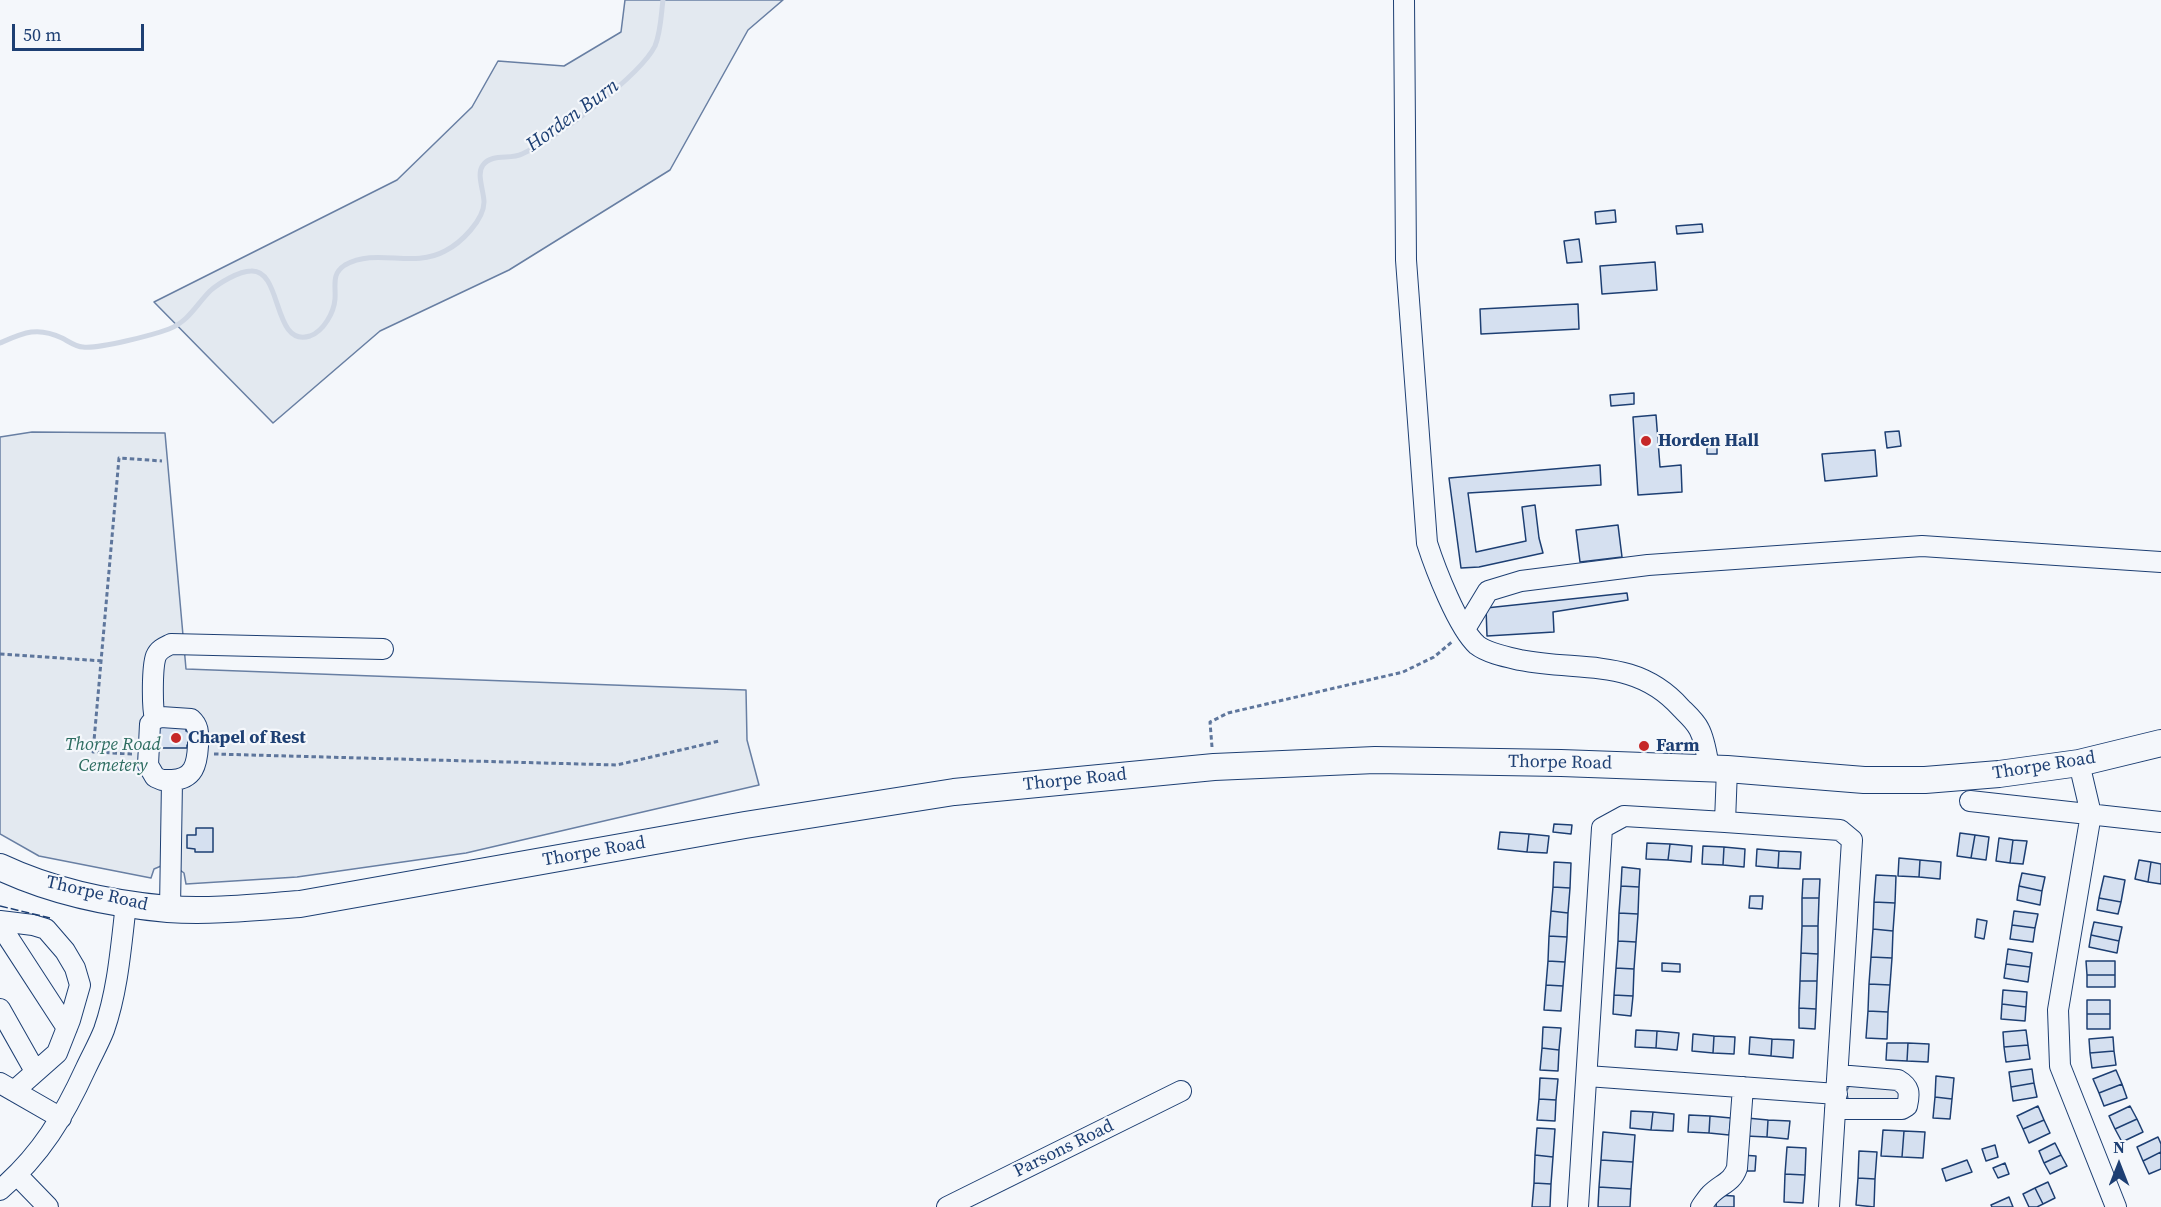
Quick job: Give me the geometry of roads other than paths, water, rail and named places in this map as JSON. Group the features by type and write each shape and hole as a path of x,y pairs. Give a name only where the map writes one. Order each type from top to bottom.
{"main road":[{"name":"Thorpe Road","path":"0,867 65,890 126,904 170,909 234,908 300,904 745,825 954,792 1214,767 1375,760 1561,762 1718,769 1864,780 1925,780 1999,774 2079,763 2161,743"}],"street":[{"path":"1404,0 1406,260 1427,543 1434,566 1465,629 1479,646 1507,657 1539,663 1621,671 1649,681 1675,700 1699,727 1718,769 1725,822"},
{"path":"1465,629 1488,591 1521,581 1648,565 1922,546 2161,562"},
{"path":"155,719 152,709 155,657 160,650 171,644 382,650"},
{"path":"161,717 191,719 198,729 197,764 188,776 180,780 162,780 155,777 148,765 150,724 155,719 161,717"},
{"path":"2079,763 2091,814 2058,1010 2060,1066 2113,1206"},
{"path":"170,909 172,780"},
{"name":"Thorpe Road","path":"1970,801 2161,822"},
{"path":"1578,1207 1602,828 1624,816 1840,830 1852,840 1830,1207"},
{"path":"0,1190 40,1149 61,1118 104,1030 118,974 126,904"},
{"path":"0,923 33,924 46,930 75,968 80,985 57,1053 35,1071 7,1087"},
{"path":"0,923 67,1028"},
{"path":"0,1009 35,1071"},
{"path":"1587,1076 1836,1093"},
{"path":"7,1087 61,1118"},
{"path":"1701,1207 1710,1194 1735,1176 1743,1087"},
{"name":"Parsons Road","path":"947,1207 978,1200 1181,1091"},
{"path":"17,1175 48,1207"}],"waterway":[{"name":"Horden Burn","path":"0,343 30,332 53,334 83,347 113,344 151,335 182,322 210,291 224,281 251,271 261,274 268,282 289,331 298,337 315,334 324,326 333,310 336,276 345,265 369,258 407,259 433,256 445,251 464,237 476,223 483,209 484,198 480,173 483,165 491,159 517,156 536,147 574,122 615,90 646,59 655,46 660,29 663,0"}],"place":[{"name":"Horden Hall","path":"1646,441"},
{"name":"Chapel of Rest","path":"176,738"},
{"name":"Farm","path":"1644,746"}],"park label":[{"name":"Thorpe Road Cemetery","path":"113,756"}]}
